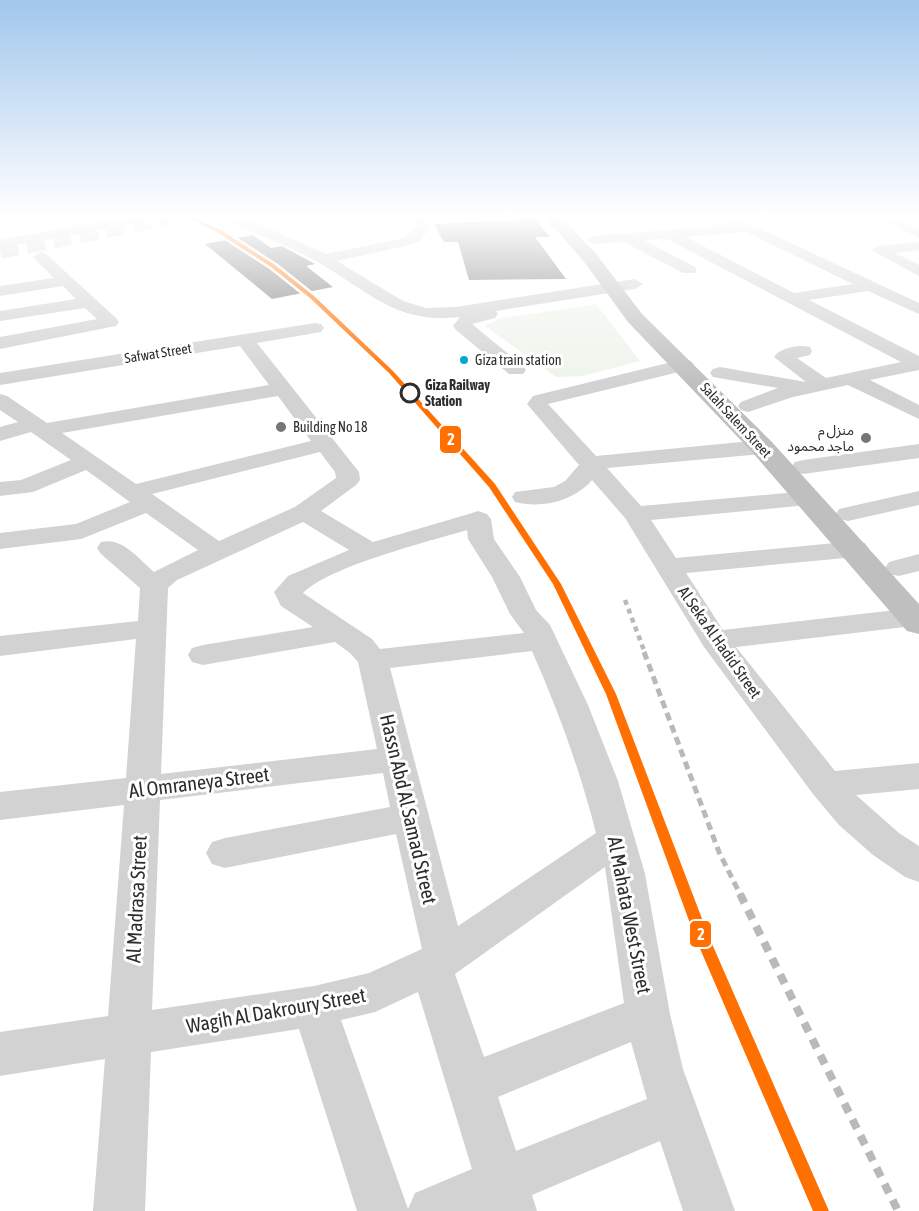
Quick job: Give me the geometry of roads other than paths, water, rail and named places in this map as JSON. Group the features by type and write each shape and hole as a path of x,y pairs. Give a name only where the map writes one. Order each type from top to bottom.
{"highway":[{"name":"Salah Salem Street","path":"610,274 720,373 802,467 848,514 909,565 917,610"},
{"name":"Salah Salem Street","path":"619,274 642,302 656,340 684,365 855,549 917,610"}],"street":[{"path":"0,343 110,322 59,274"},
{"path":"347,274 397,306 425,313 642,302"},
{"path":"745,274 919,364"},
{"path":"806,275 815,274"},
{"path":"844,274 918,307"},
{"path":"0,291 67,281"},
{"path":"792,298 870,286"},
{"path":"888,294 919,289"},
{"path":"0,316 90,302"},
{"path":"516,370 462,326 463,323 473,317 642,302"},
{"name":"Safwat Street","path":"0,379 315,328"},
{"path":"110,548 154,586 167,574 304,512 346,483 349,476 244,339"},
{"path":"803,351 783,357 816,385"},
{"path":"748,406 767,398 816,385 919,364"},
{"name":"Al Seka Al Hadid Street","path":"684,365 537,403 635,514 715,640 826,785 852,815 886,844 919,866"},
{"path":"720,373 759,380 816,385"},
{"path":"850,378 919,413"},
{"path":"0,434 283,389"},
{"path":"248,396 261,414"},
{"path":"207,402 220,421"},
{"path":"5,407 39,427 217,551"},
{"path":"858,440 879,457"},
{"path":"0,541 81,531 140,498 325,444"},
{"path":"524,497 564,492 578,481 585,470 609,460 762,447"},
{"path":"802,467 919,451"},
{"path":"0,489 25,486 88,462"},
{"path":"635,514 808,498"},
{"path":"848,514 919,498"},
{"path":"304,512 369,551"},
{"name":"Al Mahata West Street","path":"369,551 478,519 481,539 506,577 524,614 539,632 600,781 626,874 648,1014 660,1069 709,1211"},
{"path":"669,567 855,549"},
{"path":"369,551 300,581 288,592 291,600 361,646 373,660 539,632"},
{"name":"Al Madrasa Street","path":"118,1211 154,586"},
{"path":"715,640 917,610"},
{"path":"0,646 152,628"},
{"path":"203,655 340,632"},
{"name":"Hassn Abd Al Samad Street","path":"373,660 411,817 438,961 471,1085 506,1197"},
{"name":"Al Omraneya Street","path":"0,806 397,759"},
{"path":"826,785 919,776"},
{"path":"225,853 411,817"},
{"name":"Wagih Al Dakroury Street","path":"0,1054 314,1006 375,992 438,961 616,839"},
{"path":"314,1006 382,1211"},
{"path":"471,1085 648,1014"},
{"path":"433,1211 506,1197 675,1111"}],"railway":[{"path":"625,600 645,653"},
{"path":"644,652 719,852 740,894"},
{"path":"740,894 898,1211"}],"place":[{"name":"Giza train station","path":"464,360"},
{"name":"Giza Railway Station","path":"410,393"},
{"name":"Building No 18","path":"281,427"},
{"name":"منزل م ماجد محمود","path":"866,438"}]}
